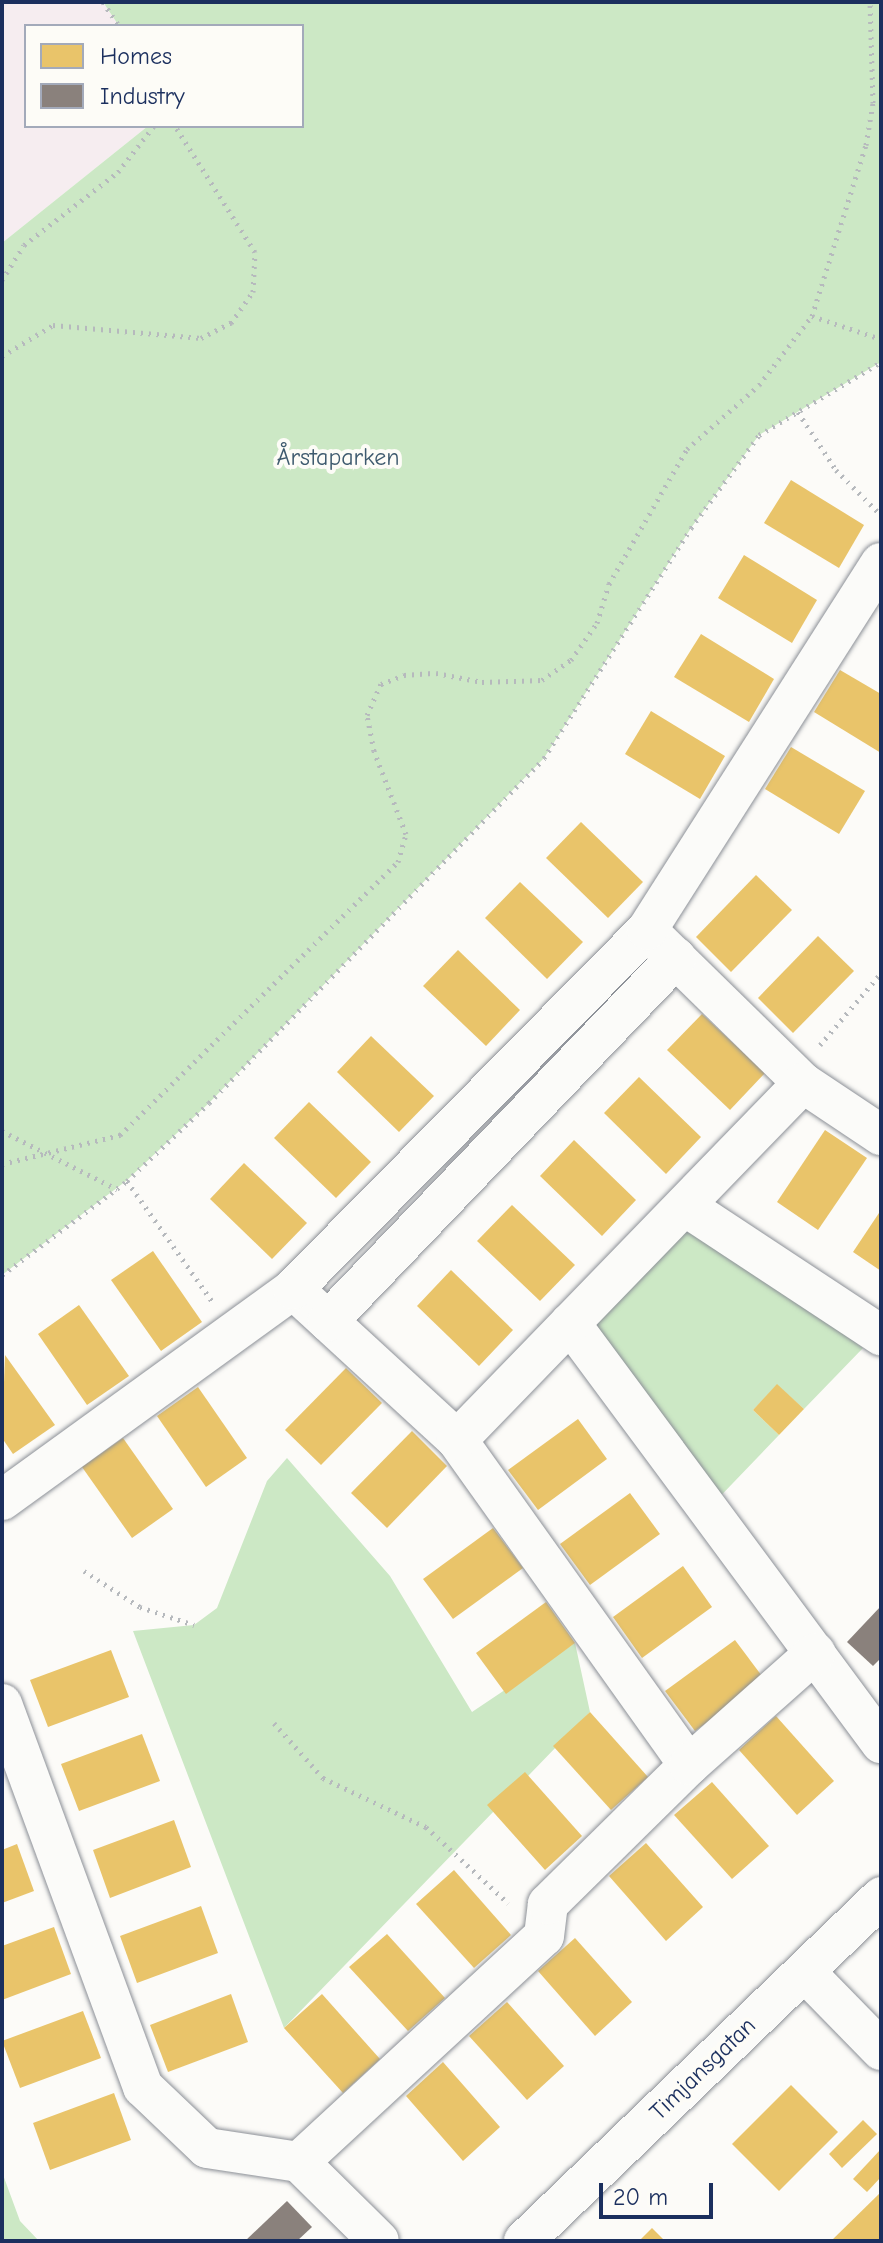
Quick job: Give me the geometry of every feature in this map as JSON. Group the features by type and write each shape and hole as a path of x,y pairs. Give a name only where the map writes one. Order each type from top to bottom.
{"street":[{"path":"2,1500 293,1289 647,930 881,563"},
{"path":"647,930 799,1080 881,1135"},
{"path":"328,1321 676,958"},
{"path":"457,1440 685,1206 799,1080"},
{"path":"685,1206 881,1335"},
{"path":"293,1289 457,1440 689,1765"},
{"path":"570,1323 881,1743"},
{"path":"299,2162 544,1936 548,1904 689,1765 815,1653"},
{"path":"2,1704 143,2087 207,2148 299,2162 379,2241"},
{"name":"Timjansgatan","path":"524,2241 881,1897"},
{"path":"805,1972 881,2050"}],"path":[{"path":"103,2 118,24"},
{"path":"2,1164 120,1135 398,862 406,834 374,751 367,715 381,684 404,675 436,673 482,682 542,680 571,660 597,623 609,584 687,449 759,385 812,316 866,145 873,103 870,2"},
{"path":"2,280 24,245 118,172 152,128"},
{"path":"2,356 53,325 201,338 231,323 253,292 255,252 176,128"},
{"path":"812,316 881,339"},
{"path":"2,1275 127,1181 209,1103 544,758 708,505 759,435 881,362"},
{"path":"798,412 836,470 881,515"},
{"path":"799,1080 881,973"},
{"path":"2,1131 117,1189"},
{"path":"127,1181 235,1332"},
{"path":"84,1571 140,1607 194,1625"},
{"path":"274,1723 323,1778 426,1827 544,1936"}],"shaded area":[{"path":"2,2 103,2 118,24 24,24 24,128 146,128 2,243"}],"green space":[{"name":"Årstaparken","path":"103,2 881,2 881,362 759,435 691,528 544,758 209,1103 126,1181 2,1275 2,243 146,128 304,128 304,24 118,24"},
{"path":"685,1206 863,1348 804,1409 777,1385 753,1410 779,1435 708,1509 570,1323"},
{"path":"287,1458 390,1576 472,1712 575,1643 590,1712 284,2028 133,1631 194,1625 217,1608 267,1481"},
{"path":"2,2172 20,2221 39,2241 2,2241"}],"building: Homes":[{"path":"791,480 864,525 839,568 764,523"},
{"path":"744,555 817,600 792,643 718,598"},
{"path":"701,634 774,679 749,722 674,677"},
{"path":"840,670 881,694 881,753 814,712"},
{"path":"651,711 725,756 700,799 625,754"},
{"path":"791,747 865,791 839,834 765,789"},
{"path":"581,822 643,882 608,918 546,858"},
{"path":"756,875 792,910 731,972 696,937"},
{"path":"520,882 583,942 547,979 485,918"},
{"path":"818,936 854,971 793,1033 758,998"},
{"path":"458,950 520,1010 486,1046 423,986"},
{"path":"702,1014 765,1073 730,1110 667,1050"},
{"path":"371,1036 434,1096 399,1132 337,1072"},
{"path":"639,1077 701,1137 666,1174 604,1113"},
{"path":"309,1102 371,1162 336,1198 274,1138"},
{"path":"825,1130 867,1158 818,1230 777,1202"},
{"path":"574,1140 636,1200 602,1236 540,1176"},
{"path":"244,1163 307,1223 272,1259 210,1199"},
{"path":"512,1205 575,1265 540,1301 477,1241"},
{"path":"881,1210 881,1271 853,1252"},
{"path":"153,1251 202,1322 161,1351 111,1280"},
{"path":"451,1270 513,1330 479,1366 417,1306"},
{"path":"79,1305 129,1376 87,1405 38,1334"},
{"path":"5,1355 55,1425 13,1454 2,1438"},
{"path":"346,1368 382,1403 321,1465 285,1430"},
{"path":"777,1384 804,1409 779,1435 753,1410"},
{"path":"198,1387 247,1458 206,1487 157,1416"},
{"path":"578,1419 607,1459 538,1510 508,1470"},
{"path":"412,1431 447,1466 387,1528 351,1493"},
{"path":"123,1438 173,1509 132,1538 82,1467"},
{"path":"630,1493 660,1534 590,1585 560,1544"},
{"path":"493,1528 523,1568 453,1619 423,1579"},
{"path":"683,1566 712,1607 642,1658 613,1617"},
{"path":"546,1602 575,1643 506,1694 476,1653"},
{"path":"735,1640 765,1680 695,1731 665,1691"},
{"path":"111,1650 129,1697 48,1727 30,1680"},
{"path":"590,1712 648,1777 611,1810 553,1746"},
{"path":"776,1716 834,1781 797,1815 739,1750"},
{"path":"142,1734 160,1781 79,1811 61,1764"},
{"path":"525,1772 582,1836 545,1870 487,1805"},
{"path":"712,1782 769,1846 732,1879 674,1815"},
{"path":"174,1820 191,1867 110,1898 93,1850"},
{"path":"646,1843 703,1907 666,1941 609,1876"},
{"path":"17,1844 34,1891 2,1903 2,1850"},
{"path":"454,1870 511,1935 474,1968 416,1904"},
{"path":"201,1906 218,1953 137,1983 120,1936"},
{"path":"54,1927 71,1974 2,2000 2,1946"},
{"path":"387,1934 445,1998 408,2031 349,1967"},
{"path":"575,1938 632,2002 595,2036 538,1971"},
{"path":"231,1994 248,2042 168,2072 150,2025"},
{"path":"322,1994 380,2059 343,2093 284,2028"},
{"path":"507,2002 564,2066 527,2100 469,2036"},
{"path":"83,2011 101,2058 20,2088 2,2041"},
{"path":"443,2062 500,2127 463,2161 406,2096"},
{"path":"791,2085 838,2132 779,2191 732,2144"},
{"path":"114,2093 131,2140 50,2170 33,2123"},
{"path":"863,2120 877,2134 842,2168 829,2154"},
{"path":"881,2149 881,2177 867,2192 853,2179"},
{"path":"881,2192 881,2241 831,2241"},
{"path":"652,2228 665,2241 639,2241"}],"building: Industry":[{"path":"881,1606 881,1658 873,1666 847,1642"},
{"path":"287,2201 312,2227 297,2241 245,2241"}]}
